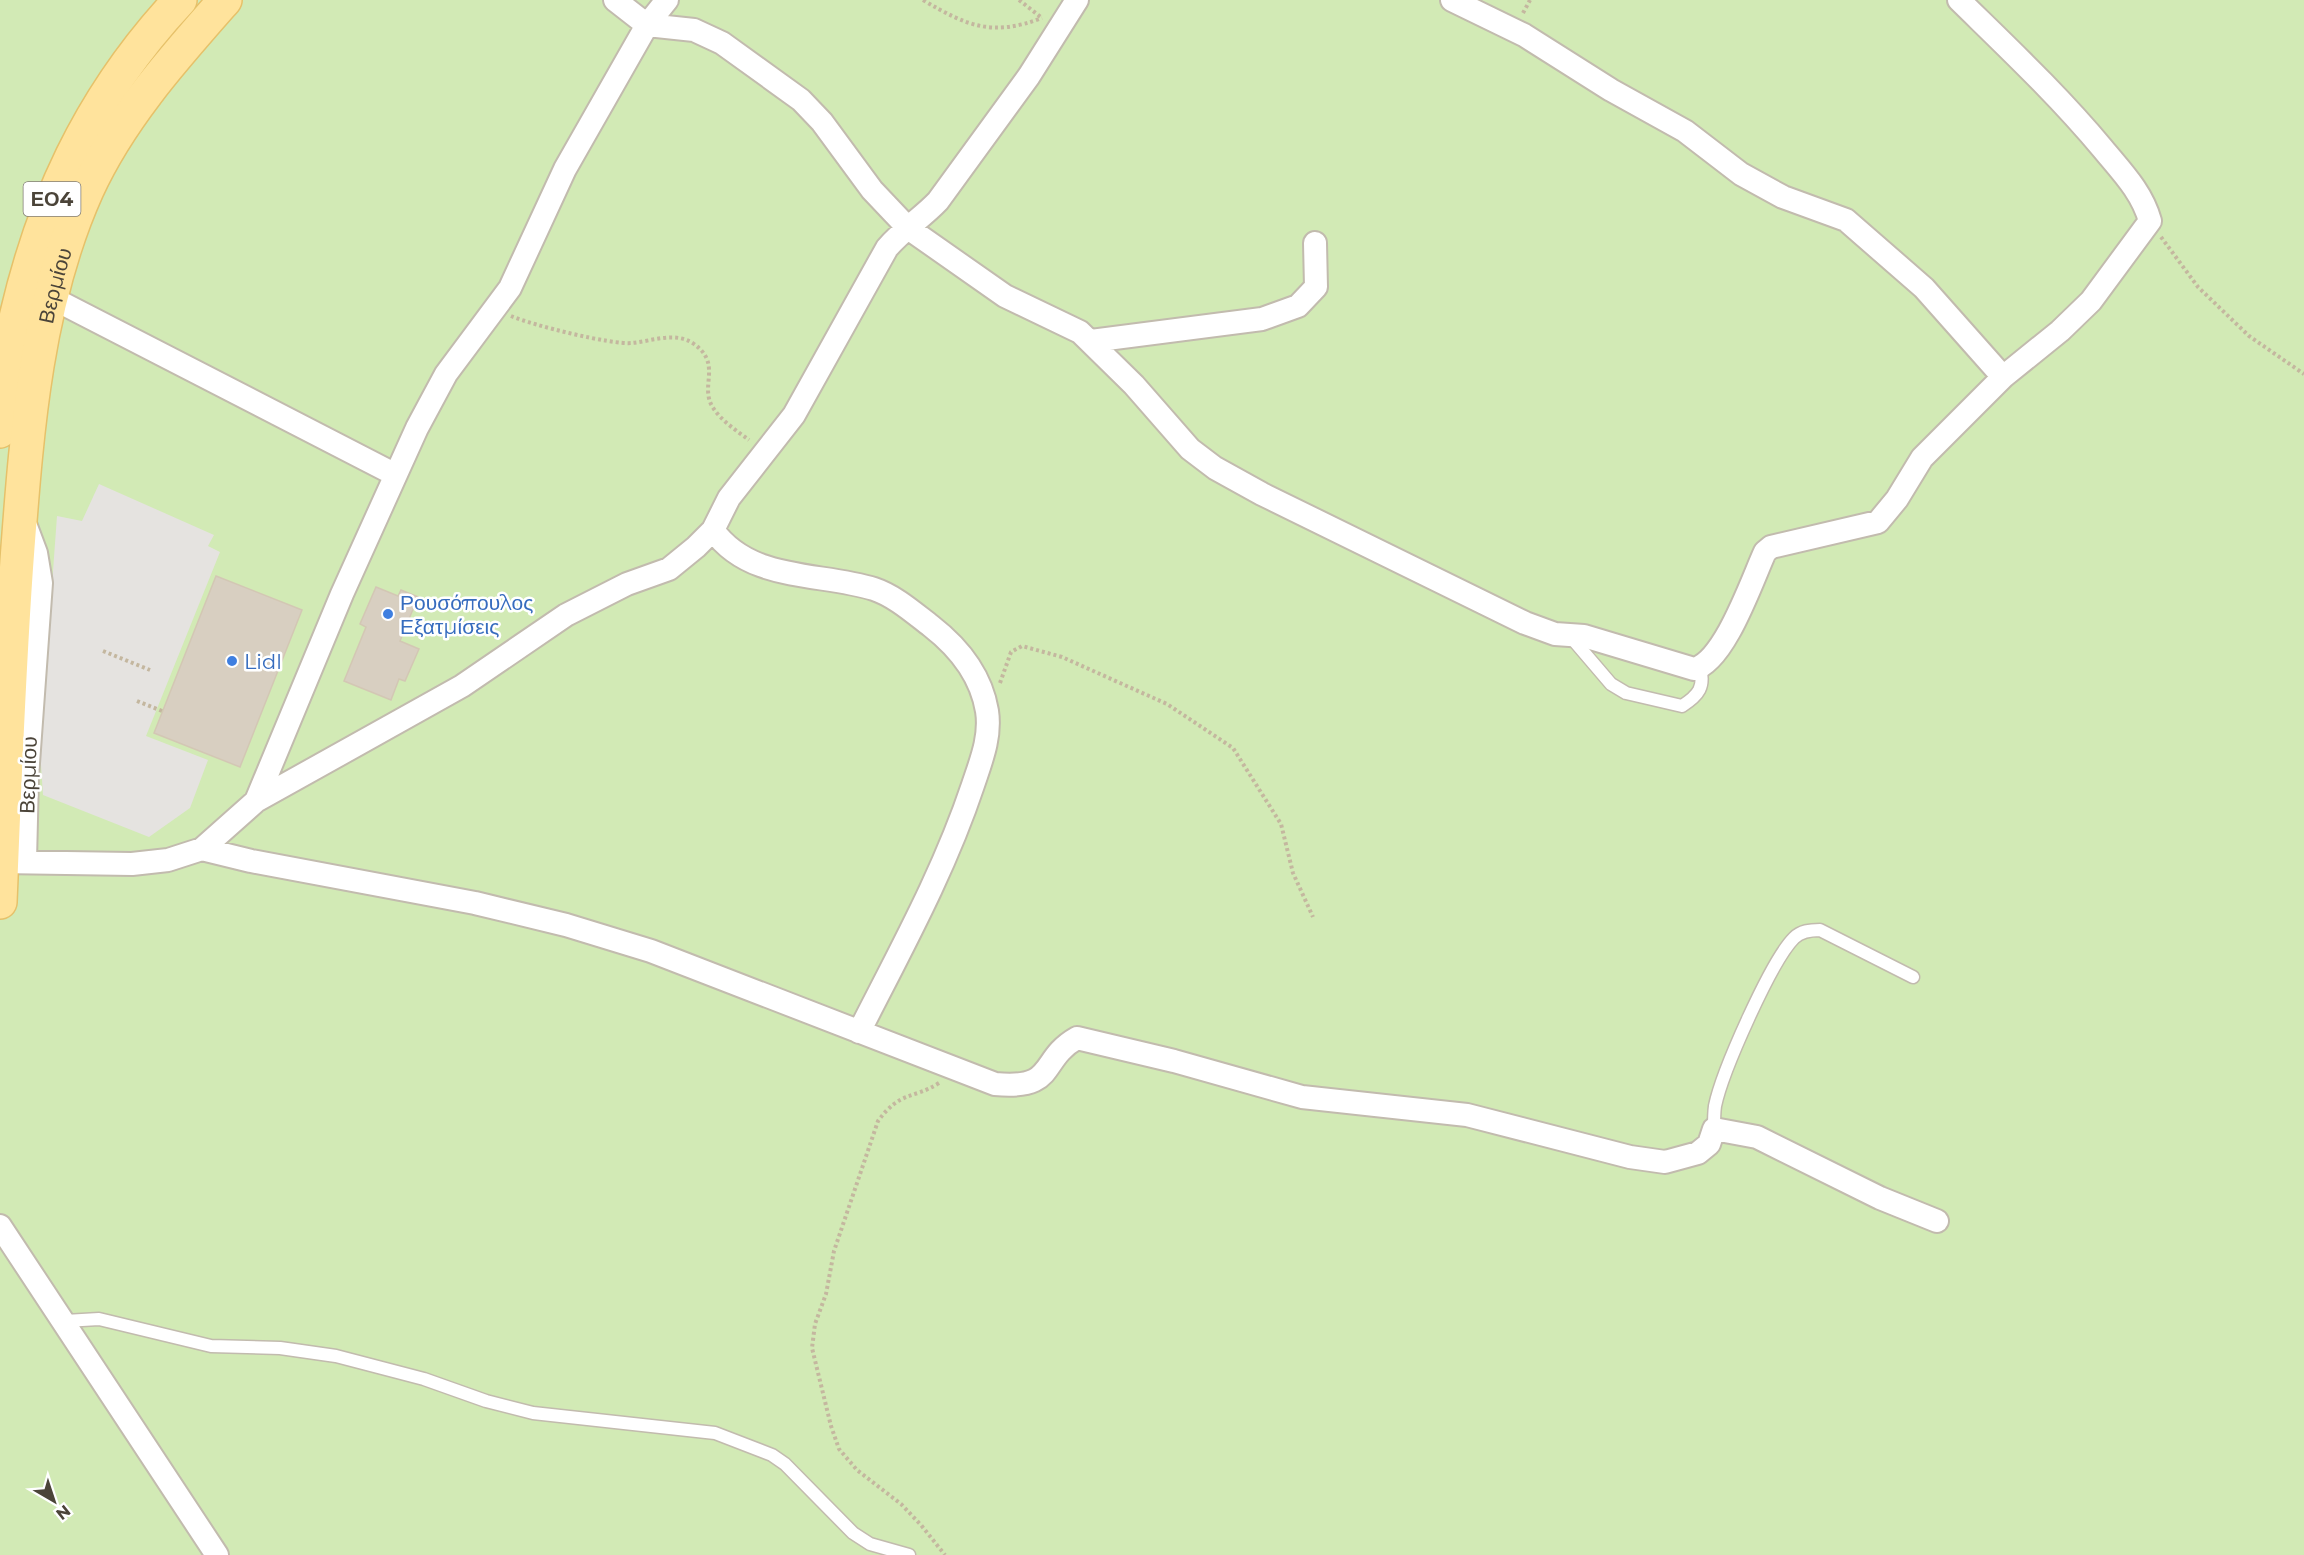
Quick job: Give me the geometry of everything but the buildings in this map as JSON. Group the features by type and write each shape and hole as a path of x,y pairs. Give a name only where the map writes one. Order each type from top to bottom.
{"main road":[{"name":"Βερμίου","path":"0,431 12,338 31,257 62,174 103,97 155,27 180,0"},
{"name":"Βερμίου","path":"0,902 9,862 21,512 27,438 52,298 71,230 106,153 155,82 225,0"}],"street":[{"path":"615,0 647,24 694,30 722,43 801,100 822,122 872,190 908,228 1005,296 1070,326 1091,341 1184,443 1215,468 1262,494 1525,623 1570,636 1584,636 1688,668 1700,667 1714,655 1728,632 1765,552 1771,547 1878,522 1897,500 1922,458 2003,377 2060,331 2091,301 2150,221 2145,204 2130,181 2067,105 1959,0"},
{"path":"256,801 394,474 446,374 494,312 515,278 565,169 647,24 667,0"},
{"path":"9,862 132,864 168,860 202,849 256,801 462,686 566,615 627,584 669,569 713,530 729,498 794,415 887,248 938,201 1029,76 1051,21 1077,0"},
{"path":"1452,0 1524,35 1611,90 1686,131 1741,174 1783,197 1846,220 1924,288 2003,377"},
{"path":"1091,341 1262,319 1298,306 1316,286 1314,243"},
{"path":"52,298 394,474"},
{"path":"713,530 727,548 751,562 771,569 875,589 911,610 953,643 974,676 987,712 985,750 964,810 922,910 859,1032"},
{"path":"202,849 251,861 475,903 566,925 651,951 995,1084 1017,1086 1035,1080 1047,1072 1065,1047 1077,1038 1174,1061 1302,1097 1467,1115 1630,1157 1665,1162 1698,1153 1709,1144 1714,1129 1757,1137 1849,1183 1937,1221"},
{"path":"0,1226 218,1555"}],"lane":[{"path":"1570,636 1611,684 1626,693 1682,706 1695,698 1701,688 1703,679 1700,667"},
{"path":"1714,1129 1715,1106 1721,1087 1762,990 1796,936 1807,931 1820,930 1913,977"},
{"path":"65,1321 99,1319 211,1346 280,1348 336,1356 424,1379 486,1401 533,1413 715,1433 772,1455 785,1464 853,1533 870,1544 909,1555"}],"path":[{"path":"923,0 962,22 984,28 1005,28 1051,21"},
{"path":"1019,0 1051,21"},
{"path":"2150,221 2198,287 2249,336 2304,374"},
{"path":"494,312 538,326 627,343 665,337 688,340 703,352 709,362 709,396 712,406 730,426 768,451"},
{"path":"987,712 1011,652 1022,646 1062,657 1167,704 1233,748 1281,824 1293,873 1313,917"},
{"path":"103,651 150,670"},
{"path":"137,701 162,711"},
{"path":"945,1555 901,1504 857,1470 839,1449 812,1348 815,1324 826,1294 834,1251 878,1121 891,1103 909,1093 931,1089 955,1069"}],"green space":[{"path":"0,0 2304,0 2304,1555 0,1555"}],"shaded area":[{"path":"99,484 214,535 208,546 220,552 146,736 208,760 190,808 149,837 43,795 40,750 57,516 82,521"}],"place":[{"name":"Ρουσόπουλος Εξατμίσεις","path":"388,614"},
{"name":"Lidl","path":"232,661"}]}
